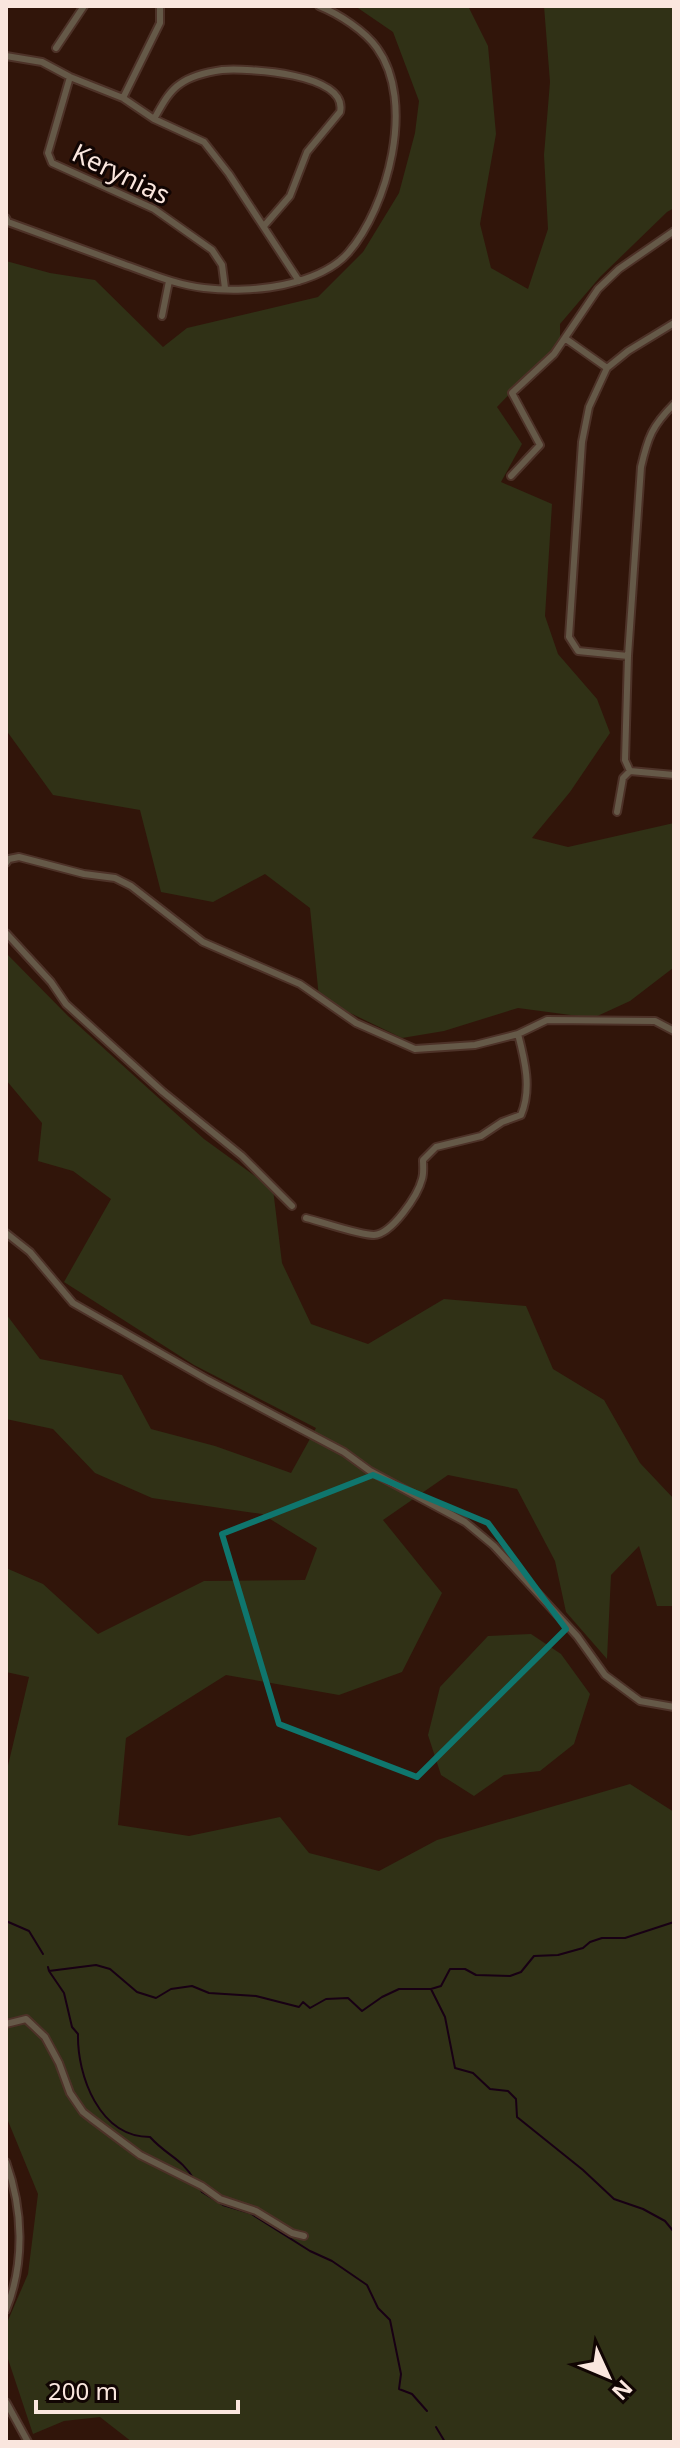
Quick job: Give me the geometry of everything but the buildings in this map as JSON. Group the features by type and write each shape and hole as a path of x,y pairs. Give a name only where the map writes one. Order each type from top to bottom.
{"street":[{"path":"56,48 84,6"},
{"path":"123,98 160,23 160,6"},
{"path":"7,221 169,281 205,288 279,286 325,271 347,253 375,211 393,150 397,123 394,90 377,47 332,11 319,6"},
{"path":"6,56 42,62 123,98 154,119 204,142 299,281"},
{"path":"154,119 178,85 195,76 222,70 284,73 307,78 333,92 340,99 340,112 307,152 290,196 264,226"},
{"name":"Kerynias","path":"70,77 48,153 49,159 154,209 212,250 222,265 225,288"},
{"path":"511,476 540,445 512,393 566,339 598,289 619,269 674,231"},
{"path":"162,316 169,281"},
{"path":"628,656 578,651 569,637 582,442 589,407 607,368 628,351 674,323"},
{"path":"566,339 607,368"},
{"path":"630,771 625,760 628,656 641,467 647,439 656,423 674,404"},
{"path":"630,771 674,775"},
{"path":"617,812 623,778 630,771"},
{"path":"6,863 19,857 84,874 115,878 131,886 203,942 300,984 356,1023 415,1049 475,1045 518,1034 547,1020 655,1021 674,1031"},
{"path":"6,933 51,982 66,1004 163,1092 242,1156 292,1206"},
{"path":"306,1218 375,1235 386,1230 396,1222 418,1189 423,1177 423,1160 436,1147 481,1136 502,1122 521,1115 527,1070 518,1034"},
{"path":"6,1233 30,1252 73,1303 465,1522 494,1546 577,1636 605,1675 640,1701 674,1707"},
{"path":"6,2024 26,2019 45,2037 76,2103 131,2149 202,2186 220,2199 256,2211 292,2233 304,2236"},
{"path":"6,2162 19,2219 19,2256 12,2296 6,2310"},
{"path":"6,2402 28,2442"}],"highlighted area":[{"path":"373,1475 488,1523 566,1629 417,1777 279,1724 222,1534"}],"green space":[{"path":"355,6 468,6 488,46 496,134 480,224 491,268 528,289 548,229 544,155 550,82 544,6 674,6 674,208 600,277 560,324 560,341 497,407 522,444 501,482 552,504 545,616 558,654 597,699 610,733 570,792 532,838 568,847 674,823 673,968 630,1001 593,1018 518,1008 444,1031 402,1038 319,998 310,908 265,874 213,902 161,892 140,810 53,795 6,730 6,261 50,273 95,280 163,347 187,328 318,297 363,252 399,193 415,133 419,101 393,32"},
{"path":"6,953 68,1016 204,1139 273,1189 282,1263 311,1324 368,1344 444,1299 526,1306 553,1369 604,1400 640,1463 674,1499 674,1606 657,1606 639,1546 611,1575 607,1659 566,1612 555,1561 517,1489 448,1475 383,1520 442,1593 402,1672 339,1695 226,1675 126,1738 118,1825 189,1836 280,1817 309,1853 379,1871 437,1840 630,1784 674,1812 674,2442 132,2442 100,2417 64,2421 33,2434 6,2353 6,2325 28,2274 38,2194 6,2116 6,1774 29,1677 6,1672 6,1568 43,1584 98,1634 204,1581 305,1580 317,1548 262,1514 152,1498 95,1473 53,1429 6,1419 6,1314 40,1359 122,1375 151,1429 215,1446 291,1473 316,1428 194,1365 64,1282 111,1199 73,1171 38,1161 42,1123 6,1080"},
{"path":"531,1634 561,1654 590,1694 574,1744 540,1771 504,1775 474,1796 441,1775 428,1735 440,1687 488,1636"}],"waterway":[{"path":"6,1921 29,1931 43,1954"},
{"path":"48,1967 49,1971 96,1965 110,1969 137,1992 156,1998 171,1989 192,1986 209,1993 256,1996 299,2007 303,2002 310,2008 326,1999 348,1998 362,2011 399,1989 441,1986 450,1969 465,1969 476,1975 510,1976 521,1972 534,1956 558,1955 583,1948 602,1938 625,1938 674,1922"},
{"path":"49,1971 64,1993 72,2027 78,2034 82,2067 94,2101 117,2127 150,2137 185,2167 195,2181"},
{"path":"431,1989 445,2017 455,2068 473,2073 490,2089 508,2091 516,2099 517,2117 614,2199 665,2221 674,2232"},
{"path":"199,2186 202,2192 223,2205 250,2213 367,2285 378,2308 390,2320 401,2374 399,2389 412,2394 427,2411"},
{"path":"436,2427 445,2442"}]}
